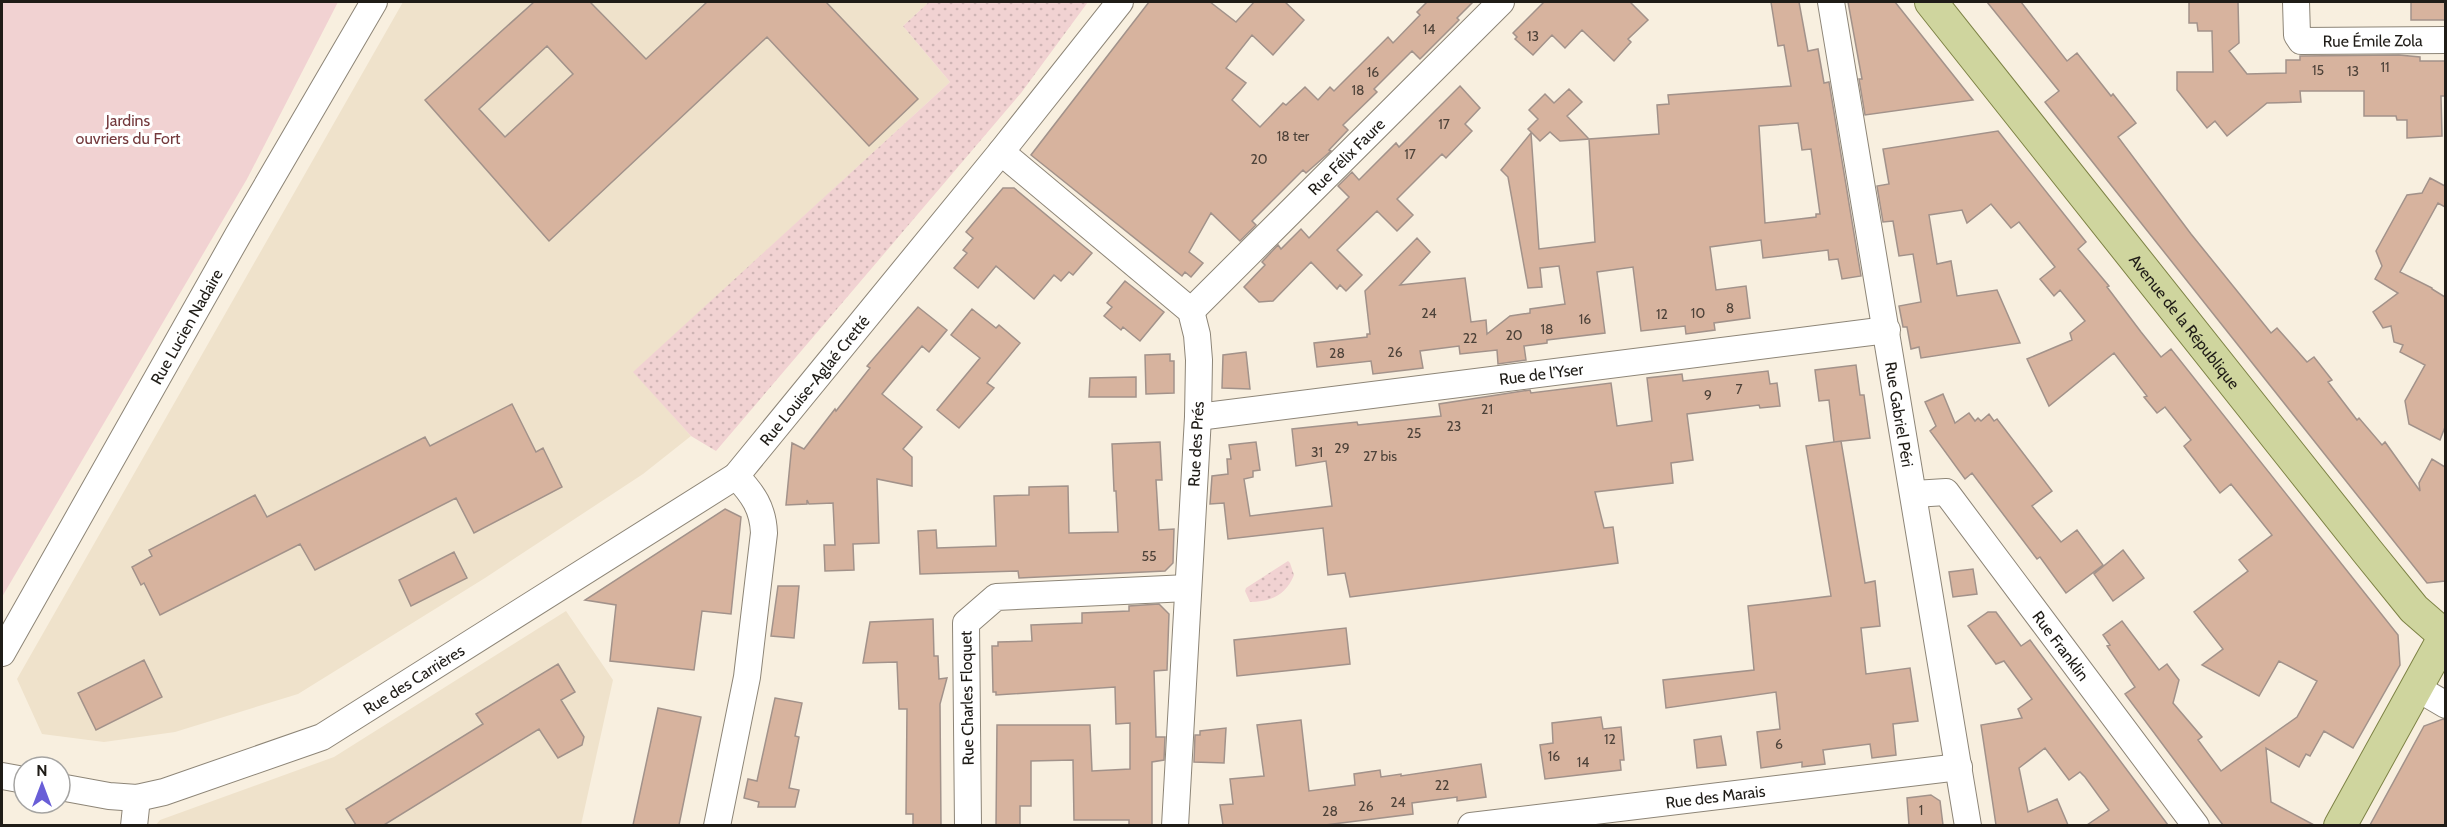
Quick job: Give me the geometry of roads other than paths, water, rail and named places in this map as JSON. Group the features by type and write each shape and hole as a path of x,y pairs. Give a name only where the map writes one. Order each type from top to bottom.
{"main road":[{"name":"Avenue de la République","path":"1930,2 2414,609 2445,635"},
{"path":"2340,825 2445,635"}],"street":[{"name":"Rue Lucien Nadaire","path":"2,653 238,235 374,2"},
{"name":"Rue Louise-Aglaé Cretté","path":"736,476 1001,152 1120,2"},
{"name":"Rue Félix Faure","path":"1191,311 1502,2"},
{"name":"Rue Émile Zola","path":"2296,2 2297,35 2301,41 2445,40"},
{"name":"Rue Gabriel Péri","path":"1832,3 1968,825"},
{"path":"1001,152 1191,311"},
{"name":"Rue des Prés","path":"1175,825 1198,417 1199,360 1197,335 1191,311"},
{"name":"Rue de l'Yser","path":"1198,417 1887,330"},
{"path":"717,825 747,676 764,533 763,516 758,502 736,476"},
{"name":"Rue des Carrières","path":"72,789 137,798 185,785 322,737 736,476"},
{"name":"Rue Franklin","path":"1914,494 1946,492 2196,825"},
{"name":"Rue Charles Floquet","path":"969,825 966,623 996,597 1188,588"},
{"path":"2417,688 2445,705"},
{"name":"Rue des Marais","path":"1471,825 1959,767"},
{"path":"134,825 137,798"}],"park label":[{"name":"Jardins ouvriers du Fort","path":"128,129"}]}
